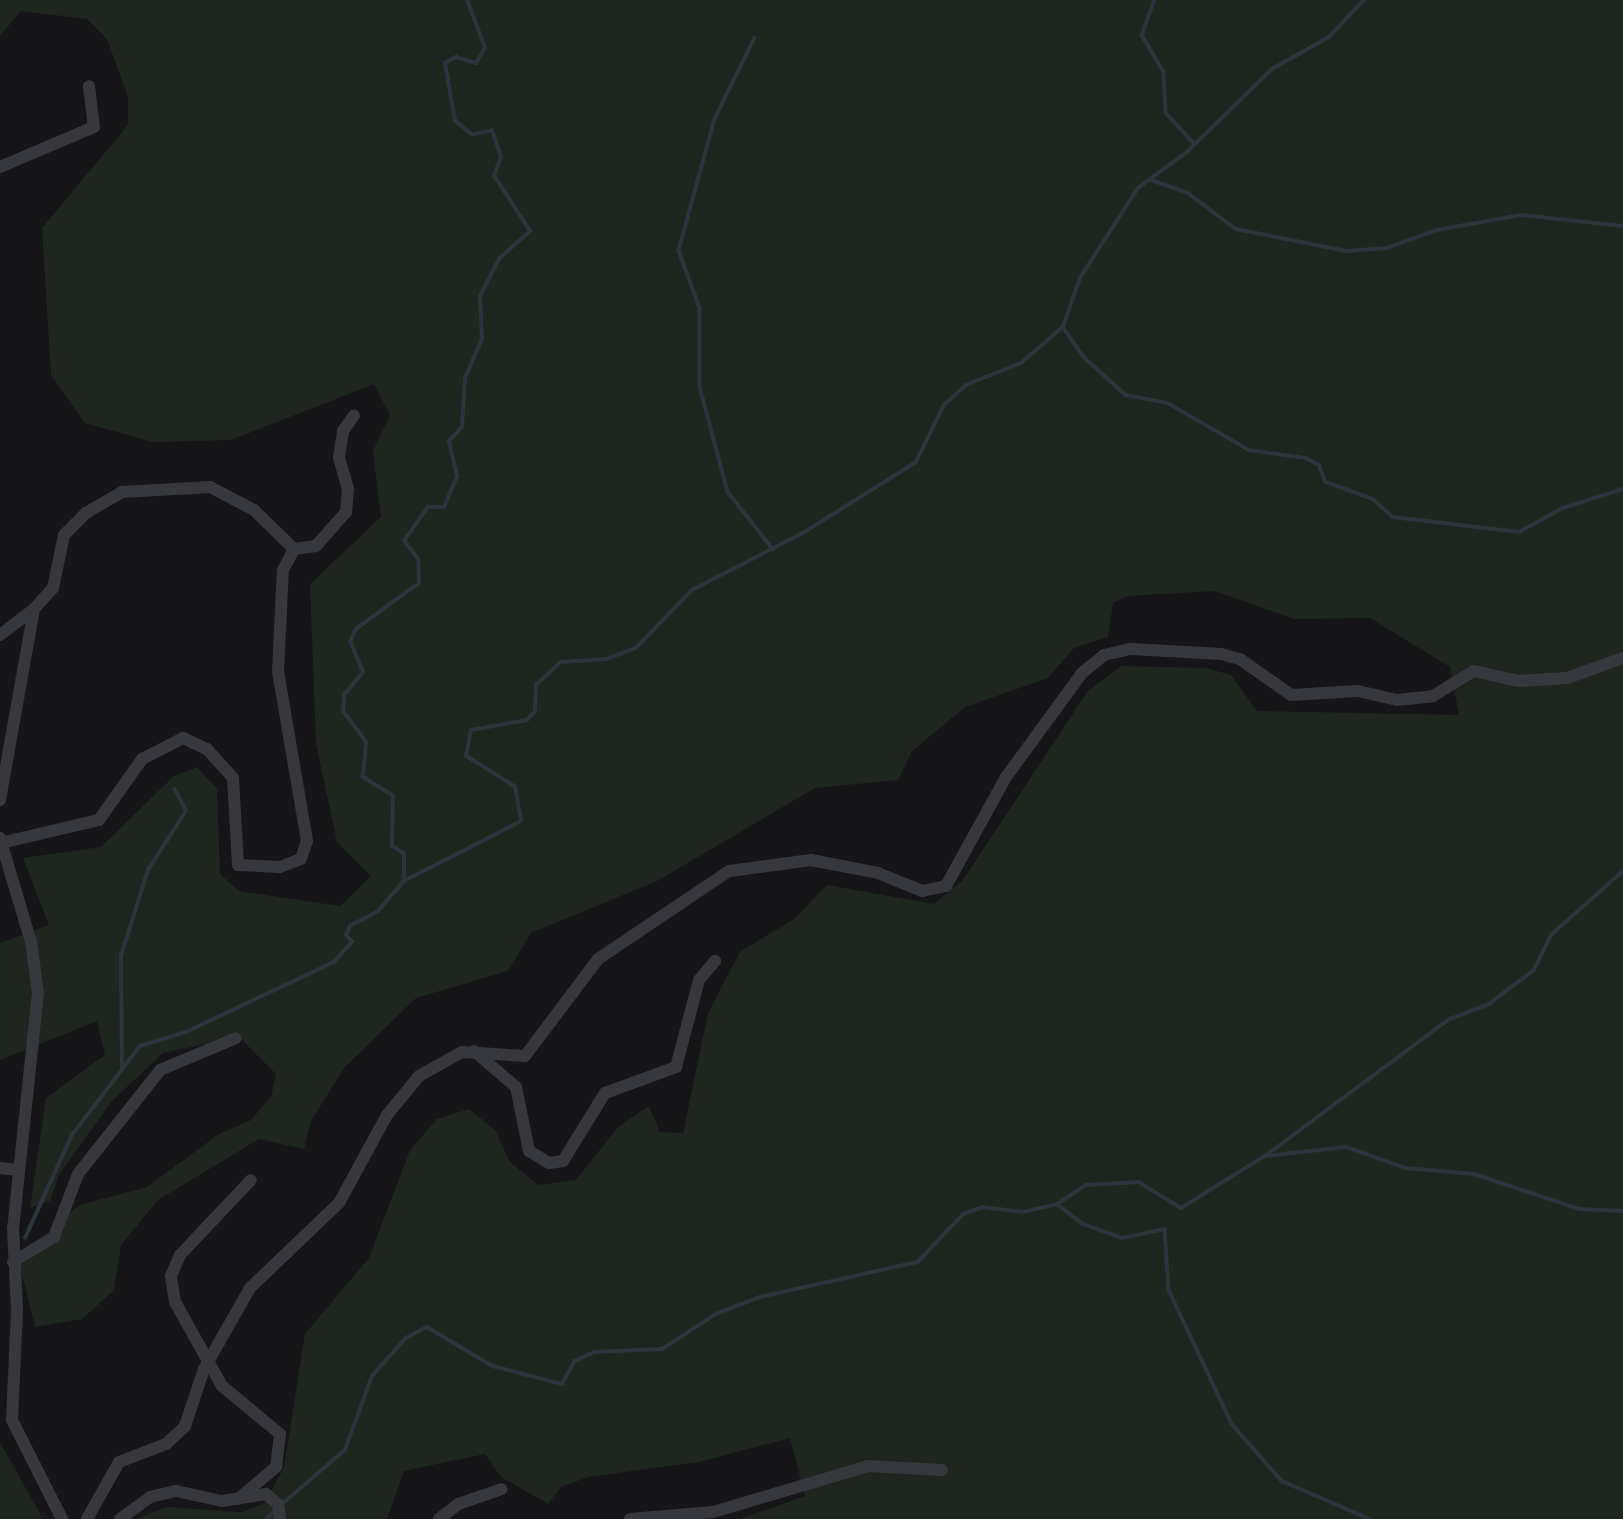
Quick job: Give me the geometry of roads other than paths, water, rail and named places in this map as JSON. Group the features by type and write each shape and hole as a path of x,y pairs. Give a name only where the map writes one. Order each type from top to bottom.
{"street":[{"path":"0,167 94,127 89,86"},
{"path":"294,549 316,546 346,512 341,440 354,415"},
{"path":"0,635 34,609 53,589 64,535 103,500 122,492 219,489 273,524 294,549"},
{"path":"62,1519 13,1431 13,1262 17,1170 38,992 31,942 1,840 99,820 121,797 142,759 183,738 207,749 233,778 238,865 280,867 301,859 307,841 278,671 284,570 294,549"},
{"path":"0,800 34,609"},
{"path":"87,1519 119,1462 166,1444 185,1426 209,1359 250,1288 340,1203 396,1101 439,1062 474,1051 513,1057 530,1053 598,959 729,871 811,860 878,873 922,891 946,886 1006,777 1082,673 1104,655 1131,649 1221,654 1240,659 1291,695 1358,691 1397,700 1433,696 1474,671 1518,681 1567,678 1623,658"},
{"path":"474,1051 516,1087 529,1151 549,1163 563,1161 605,1093 677,1067 699,980 715,961"},
{"path":"13,1262 54,1237 78,1174 160,1070 236,1038"},
{"path":"0,1168 17,1170"},
{"path":"238,1499 276,1467 281,1439 275,1427 228,1393 175,1301 173,1269 251,1181"},
{"path":"630,1519 713,1512 868,1466 942,1470"},
{"path":"439,1519 458,1504 502,1489"},
{"path":"120,1519 165,1492 238,1499 270,1496 280,1519"}],"waterway":[{"path":"404,881 404,854 392,846 393,796 363,777 366,742 343,711 344,695 363,672 350,642 356,629 419,583 418,559 404,541 428,507 444,507 457,476 449,441 462,427 465,378 482,339 480,296 499,259 530,231 494,176 501,157 492,131 472,135 455,121 445,63 456,57 476,63 485,48 467,0"},
{"path":"1155,0 1142,35 1164,72 1166,113 1194,143"},
{"path":"25,1238 72,1135 140,1046 186,1032 334,962 352,942 346,935 350,926 378,911 404,881 521,821 515,787 466,756 471,730 527,720 535,711 536,685 561,662 607,659 636,648 692,590 803,533 916,462 944,405 966,385 1021,363 1063,327 1080,278 1138,188 1187,152 1272,69 1329,37 1364,0"},
{"path":"755,38 715,119 679,251 700,308 700,387 728,492 773,549"},
{"path":"1151,180 1188,193 1236,229 1346,251 1387,248 1437,230 1521,215 1623,226"},
{"path":"1063,327 1084,357 1126,395 1168,403 1249,450 1306,458 1319,465 1326,482 1373,499 1393,517 1519,532 1563,508 1623,489"},
{"path":"122,1069 121,956 148,870 186,811 175,790"},
{"path":"1265,1156 1448,1020 1489,1004 1534,970 1551,935 1623,871"},
{"path":"282,1504 345,1450 372,1376 406,1338 427,1327 493,1366 562,1384 575,1361 594,1352 662,1349 716,1314 760,1297 918,1262 963,1214 983,1207 1023,1212 1057,1204 1086,1185 1139,1182 1181,1208 1265,1156 1346,1147 1406,1168 1474,1174 1580,1209 1623,1211"},
{"path":"1058,1205 1083,1224 1122,1238 1165,1229 1169,1290 1232,1424 1282,1481 1370,1519"},
{"path":"266,1519 277,1509"}]}
